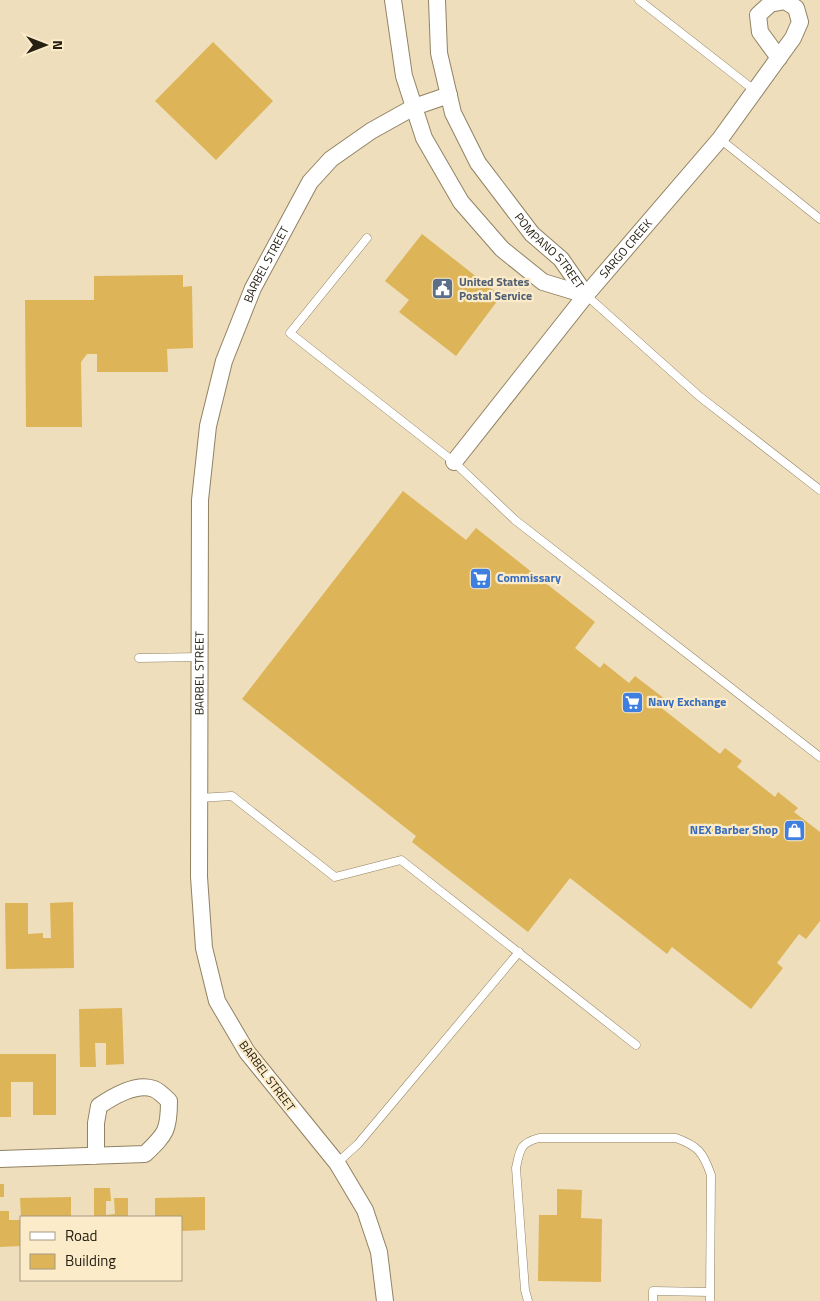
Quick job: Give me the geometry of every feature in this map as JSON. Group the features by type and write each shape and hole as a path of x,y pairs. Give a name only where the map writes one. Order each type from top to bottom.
{"street":[{"name":"POMPANO STREET","path":"393,0 404,76 424,138 461,202 502,249 544,282 586,295"},
{"name":"POMPANO STREET","path":"437,0 440,53 449,95 454,113 478,163 532,234 561,259 586,295"},
{"name":"SARGO CREEK","path":"454,462 586,295 720,139 779,58"},
{"name":"BARBEL STREET","path":"385,1301 379,1252 365,1210 337,1163 246,1052 216,1001 204,948 199,877 200,500 208,426 224,360 253,288 310,182 331,159 371,131 414,107 449,95"},
{"path":"0,1158 96,1156 145,1154 164,1136 169,1123 169,1101 153,1088 135,1089 112,1097 98,1106 96,1156"}],"lane":[{"path":"639,0 754,90"},
{"path":"720,139 820,218"},
{"path":"367,238 290,333 454,462 515,520 820,757"},
{"path":"586,295 700,396 820,490"},
{"path":"139,658 200,657"},
{"path":"199,798 232,796 335,877 401,860 636,1044"},
{"path":"337,1163 358,1144 519,952"},
{"path":"528,1301 525,1290 516,1168 520,1150 527,1141 539,1138 676,1138 692,1144 704,1156 711,1175 710,1301"},
{"path":"653,1301 653,1291 710,1292"}],"building":[{"path":"213,42 273,101 216,160 155,101"},
{"name":"United States Postal Service","path":"422,234 501,296 456,356 399,312 409,300 385,281"},
{"path":"183,275 183,287 192,286 193,348 167,349 168,372 97,372 97,354 87,354 81,362 82,427 26,427 25,300 94,300 94,276"},
{"path":"403,491 466,540 476,528 595,622 575,648 600,668 604,663 629,683 635,676 665,699 659,706 720,754 725,748 742,761 737,767 775,797 778,792 798,808 794,812 820,832 820,921 806,939 799,934 777,963 783,968 751,1009 672,947 667,954 570,878 528,932 412,842 416,836 242,699"},
{"path":"73,902 74,968 6,969 5,903 28,903 28,934 43,933 43,938 51,938 50,903"},
{"path":"122,1008 124,1064 106,1065 106,1043 95,1043 96,1067 80,1067 79,1009"},
{"path":"0,1054 56,1054 56,1115 33,1115 33,1082 11,1082 11,1117 0,1117"},
{"path":"0,1184 4,1184 4,1197 0,1197"},
{"path":"94,1188 110,1188 111,1201 106,1201 106,1215 115,1214 114,1198 128,1198 128,1216 94,1216"},
{"path":"557,1189 582,1190 581,1218 602,1219 601,1282 538,1281 539,1215 557,1215"},
{"path":"71,1197 71,1216 21,1216 20,1198"},
{"path":"205,1197 205,1230 182,1231 182,1216 155,1216 155,1198"},
{"path":"0,1211 9,1211 9,1220 20,1220 20,1246 0,1247"}],"place":[{"name":"United States Postal Service","path":"443,289"},
{"name":"Commissary","path":"481,578"},
{"name":"Navy Exchange","path":"632,702"},
{"name":"NEX Barber Shop","path":"794,830"}]}
